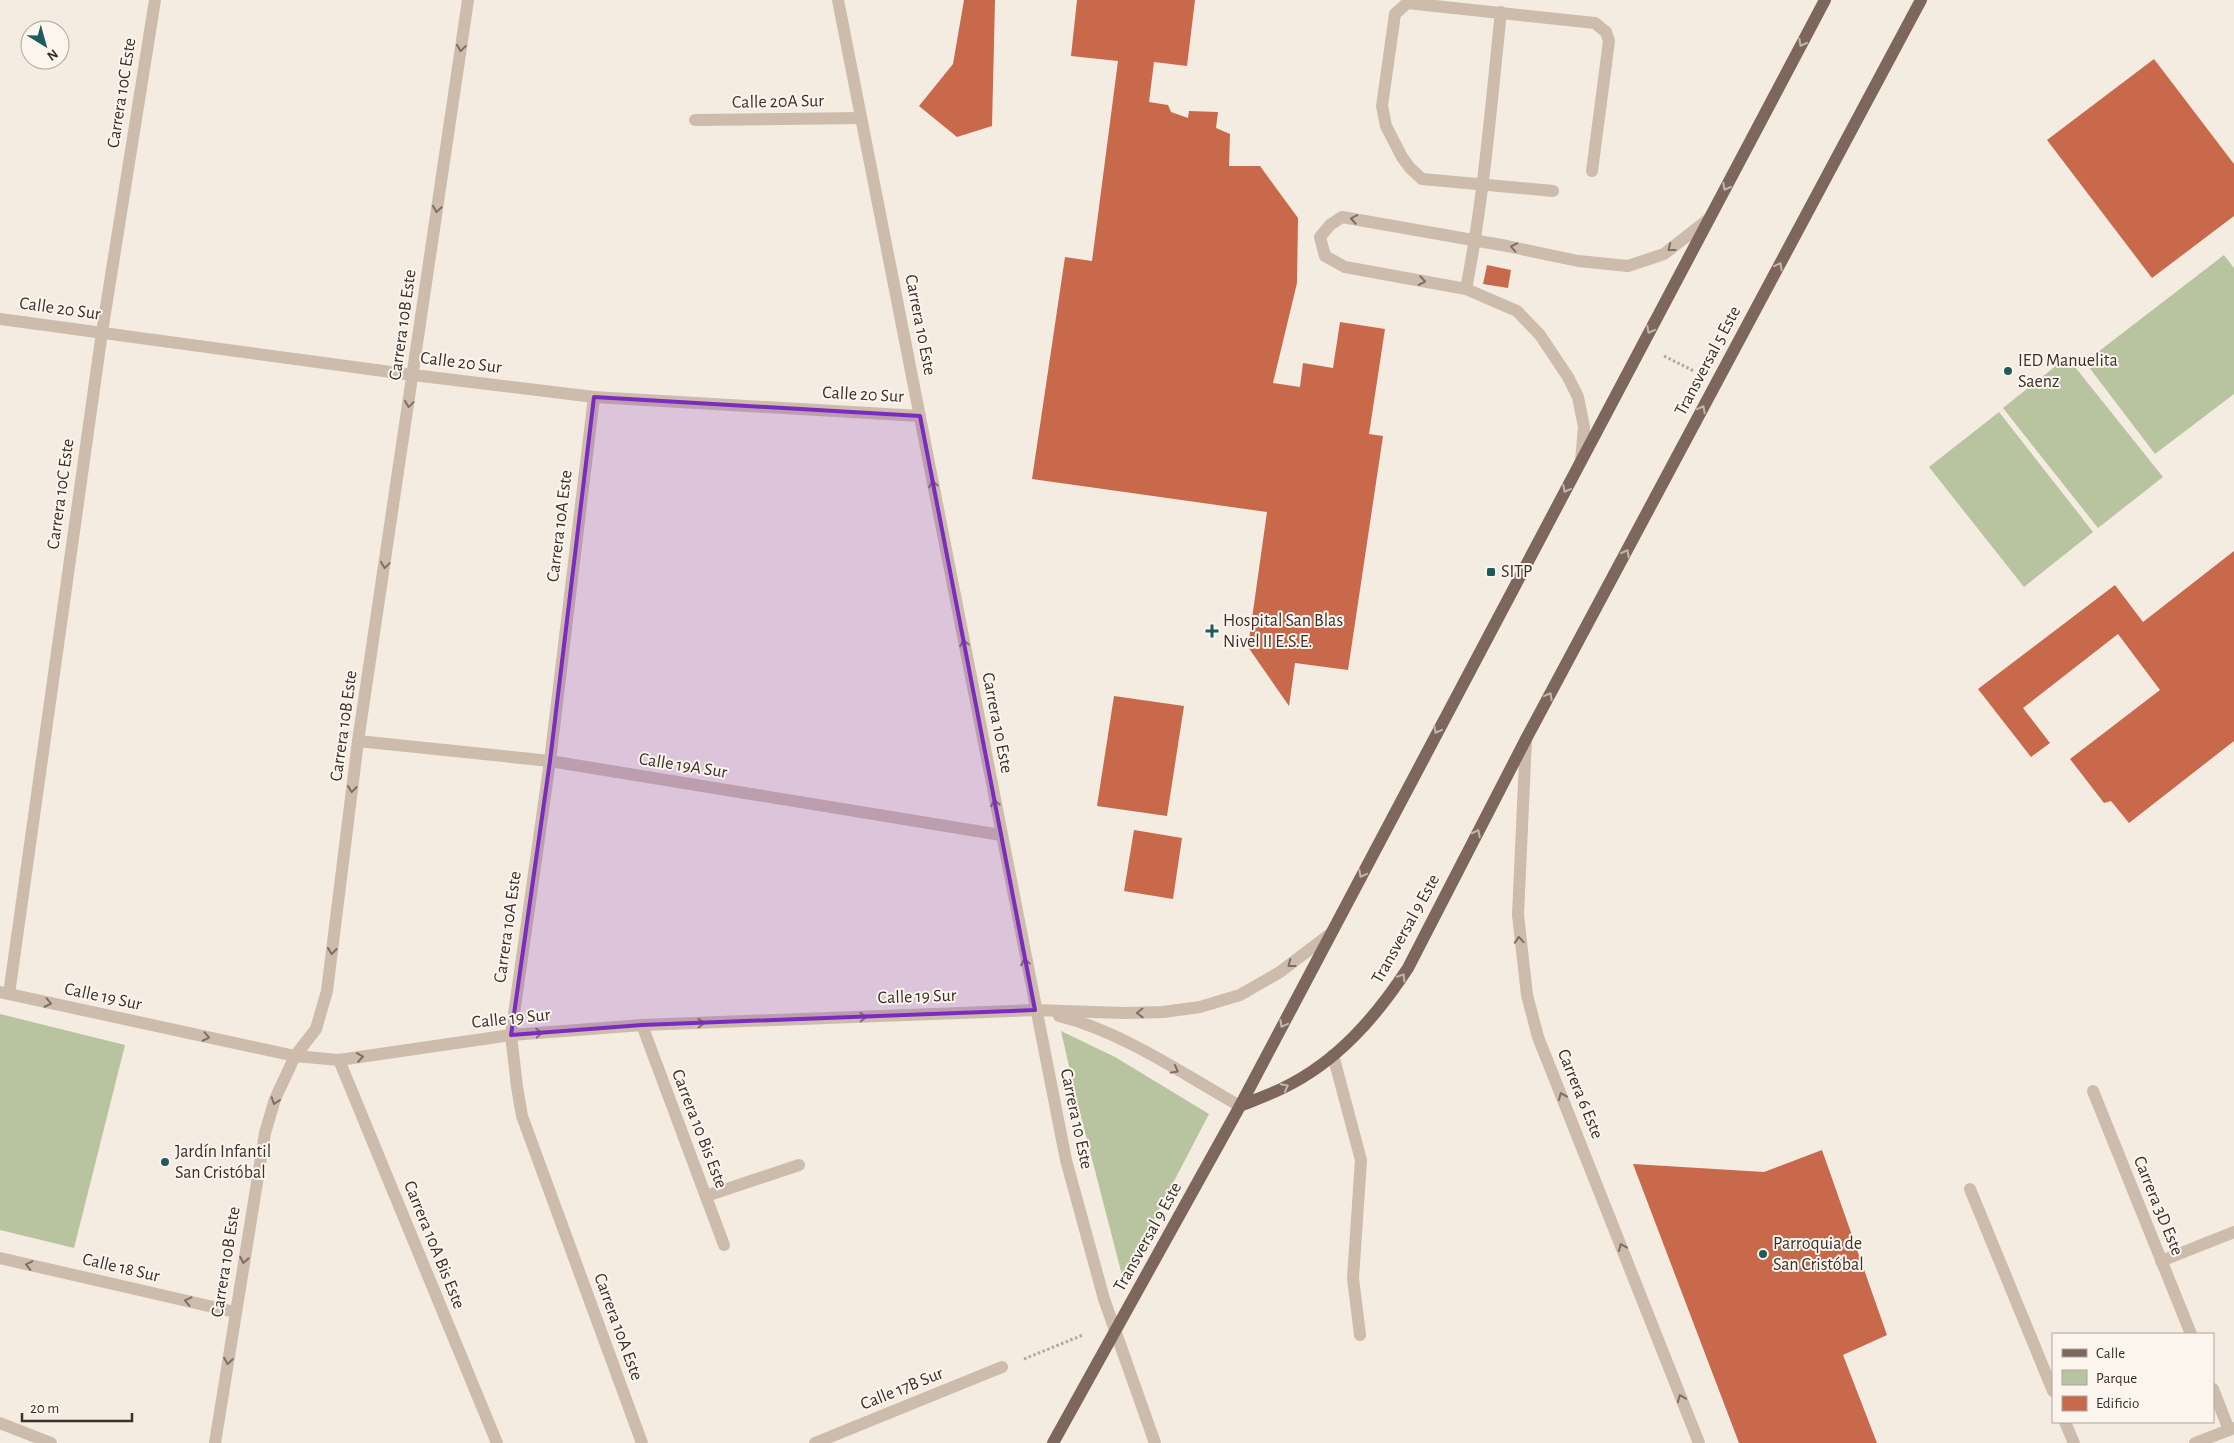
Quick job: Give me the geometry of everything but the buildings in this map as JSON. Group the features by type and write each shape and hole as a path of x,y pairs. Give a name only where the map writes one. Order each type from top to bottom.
{"main road":[{"path":"1581,461 1825,0"},
{"name":"Transversal 5 Este","path":"1526,739 1921,0"},
{"name":"Transversal 9 Este","path":"1053,1443 1116,1333 1240,1106 1581,461"},
{"name":"Transversal 9 Este","path":"1240,1106 1283,1088 1312,1071 1365,1026 1387,1000 1408,968 1526,739"}],"street":[{"name":"Carrera 10C Este","path":"5,993 102,332 155,0"},
{"name":"Carrera 10B Este","path":"215,1443 265,1132 275,1099 294,1056 316,1029 327,991 358,741 468,0"},
{"name":"Carrera 10 Este","path":"838,0 1034,1010 1066,1160 1090,1252 1155,1443"},
{"path":"1553,191 1422,179 1402,158 1386,126 1382,106 1395,14 1407,3 1595,23 1606,32 1609,42 1592,171"},
{"path":"1466,289 1476,240 1483,185 1501,12"},
{"name":"Calle 20A Sur","path":"695,120 861,118"},
{"path":"1581,461 1584,427 1578,398 1568,377 1540,335 1517,311 1466,289 1345,267 1326,256 1320,238 1330,225 1342,217 1476,240 1578,261 1628,266 1664,254 1710,218"},
{"name":"Calle 20 Sur","path":"0,318 413,375 594,397 920,416"},
{"name":"Carrera 10A Este","path":"594,397 550,761 511,1035 522,1116 642,1443"},
{"name":"Carrera 6 Este","path":"1526,739 1518,915 1527,995 1538,1037 1699,1443"},
{"name":"Calle 19A Sur","path":"358,741 550,761 1001,835"},
{"name":"Calle 19 Sur","path":"5,993 294,1056 339,1060 511,1035 642,1025 1034,1010 1124,1014 1163,1012 1200,1007 1240,994 1280,972 1330,934"},
{"name":"Calle 19 Sur","path":"1034,1010 1089,1025 1114,1036 1240,1106"},
{"name":"Carrera 10 Bis Este","path":"642,1025 724,1245"},
{"path":"1333,1055 1361,1160 1353,1278 1360,1335"},
{"name":"Carrera 10A Bis Este","path":"339,1060 497,1443"},
{"name":"Carrera 3D Este","path":"2093,1091 2191,1333"},
{"path":"706,1196 799,1166"},
{"path":"1970,1189 2052,1389"},
{"path":"2161,1261 2234,1232"},
{"name":"Calle 18 Sur","path":"0,1258 235,1312"},
{"name":"Calle 17B Sur","path":"815,1443 1002,1367"},
{"path":"2195,1443 2232,1429 2214,1390"},
{"path":"0,1423 51,1443"},
{"path":"2066,1423 2074,1443"}],"path":[{"path":"1642,346 1717,382"},
{"path":"1002,1367 1085,1334"}],"highlighted area":[{"path":"594,397 920,416 1035,1010 642,1025 511,1035 550,761"}],"green space":[{"path":"2224,255 2234,268 2234,394 2155,454 2085,362"},
{"path":"2067,357 2163,477 2098,528 2003,408"},
{"path":"1999,412 2093,532 2024,587 1929,467"},
{"path":"0,1014 125,1045 74,1248 0,1230"},
{"path":"1061,1031 1115,1057 1209,1114 1123,1279 1077,1101"}],"place":[{"name":"IED Manuelita Saenz","path":"2008,371"},
{"name":"SITP","path":"1491,572"},
{"name":"Hospital San Blas Nivel II E.S.E.","path":"1212,631"},
{"name":"Jardín Infantil San Cristóbal","path":"165,1162"},
{"name":"Parroquia de San Cristóbal","path":"1763,1254"}]}
